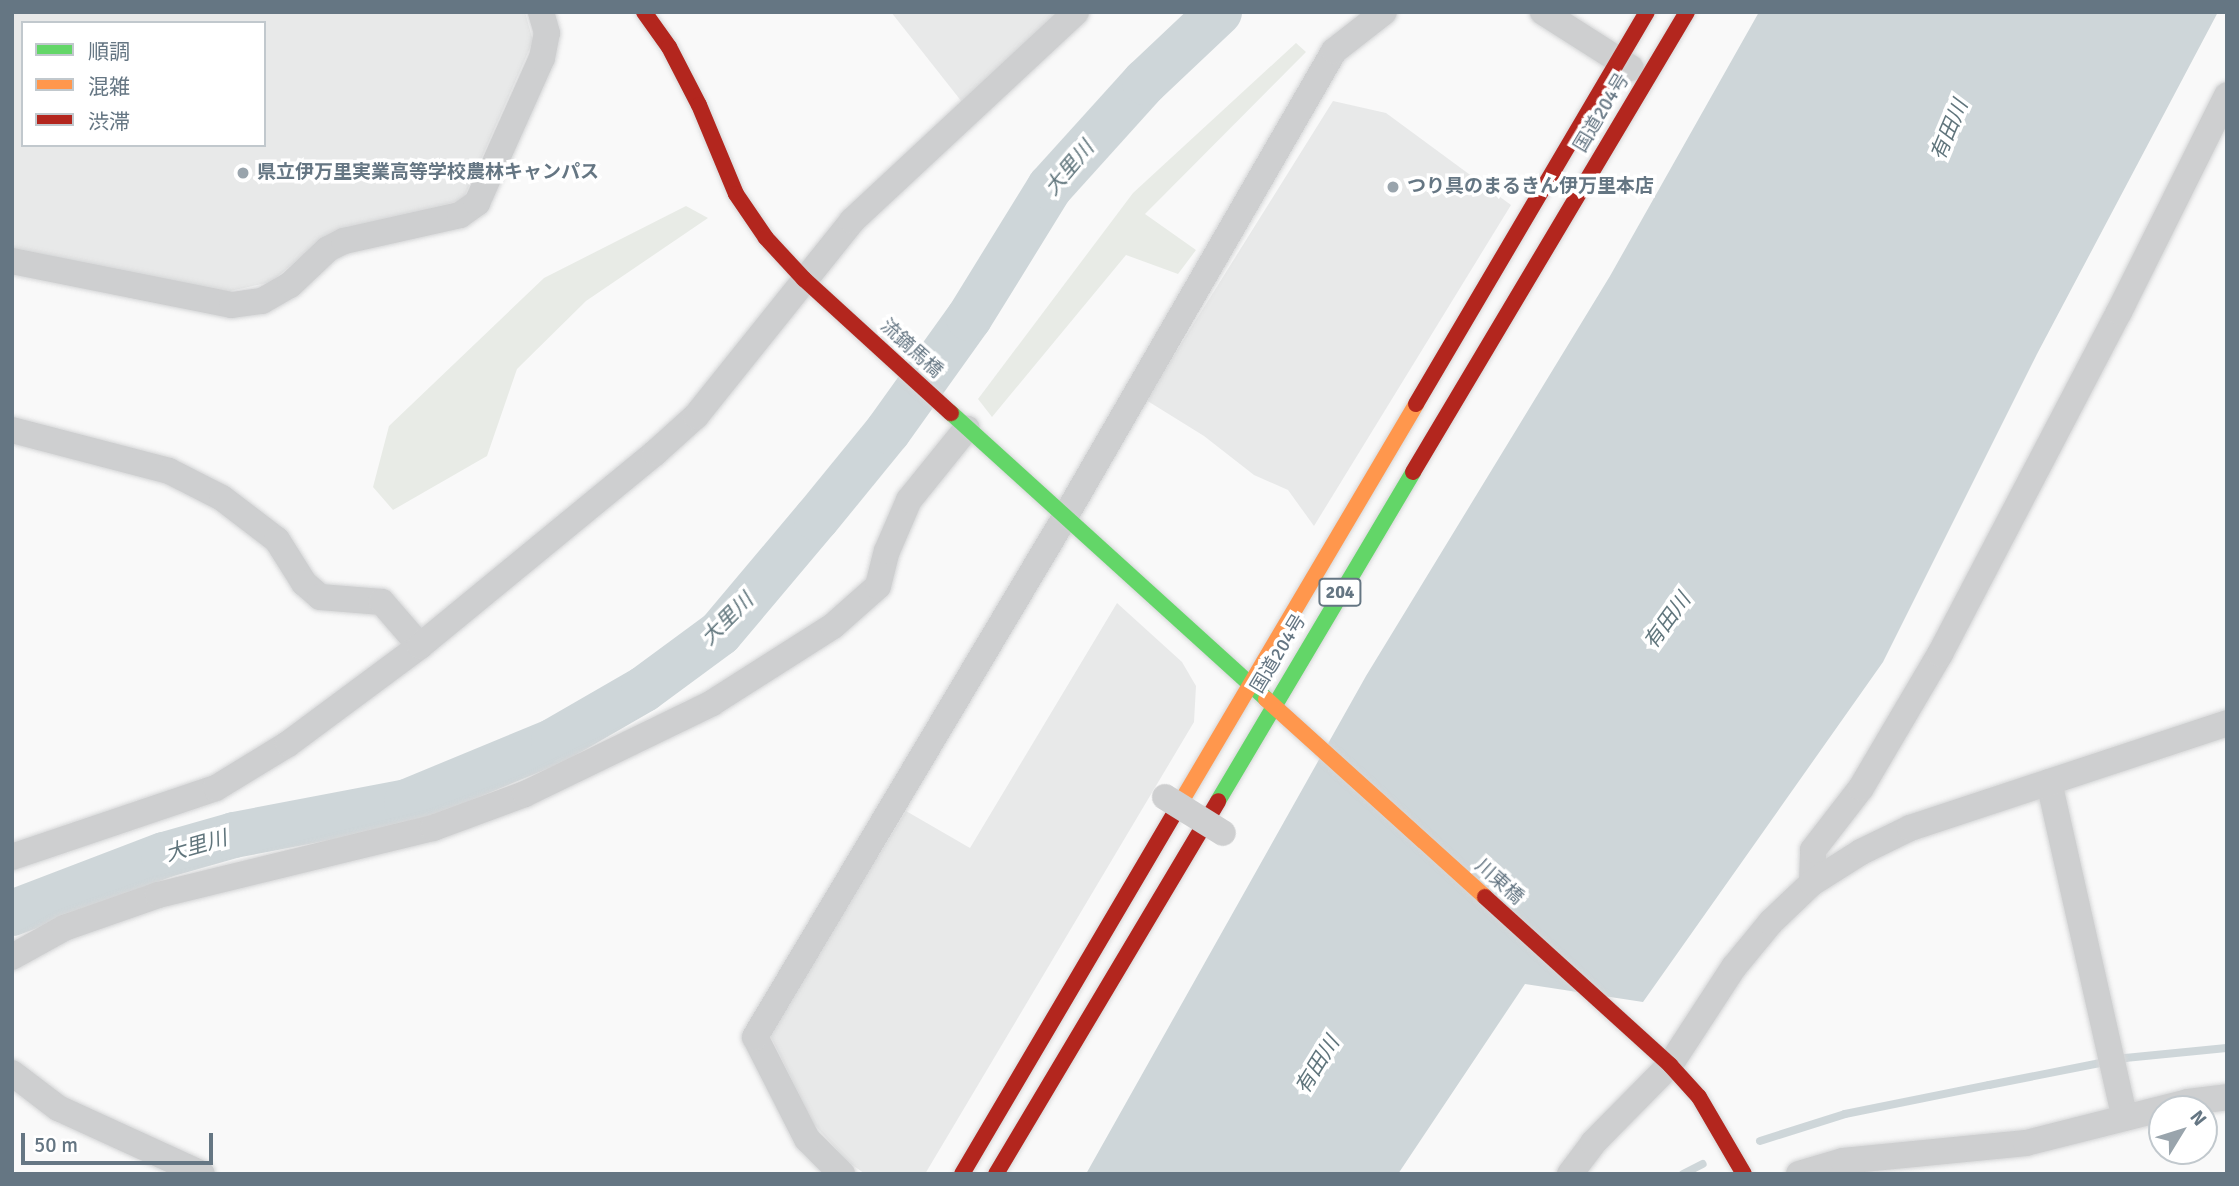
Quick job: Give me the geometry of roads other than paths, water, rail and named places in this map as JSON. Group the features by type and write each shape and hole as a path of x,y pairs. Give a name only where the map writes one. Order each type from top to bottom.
{"main road":[{"name":"流鏑馬橋","path":"644,12 669,47 699,105 736,194 766,238 842,316 1065,517"},
{"name":"国道204号","path":"962,1174 1647,12"},
{"name":"国道204号","path":"996,1174 1687,12"},
{"name":"川東橋","path":"1065,517 1662,1058 1699,1097 1730,1144 1744,1174"}],"street":[{"path":"12,261 232,305 262,301 281,290 328,249 344,241 460,215 477,203 542,58 547,33 541,12"},
{"path":"12,856 216,788 288,744 420,646 655,453 696,416 852,221 1076,12"},
{"path":"842,1174 807,1139 755,1037 1065,517 1334,51 1384,12"},
{"path":"1543,12 1648,77"},
{"path":"1812,883 1813,850 1861,788 1940,654 2119,312 2227,95"},
{"path":"12,957 64,928 158,895 433,828 525,794 712,702 833,626 878,586 887,551 909,500 959,421"},
{"path":"12,430 169,471 222,498 277,540 304,583 320,597 382,602 420,646"},
{"path":"1570,1174 1771,922 1812,883 1861,852 1910,828 2227,723"},
{"path":"2049,782 2125,1118"},
{"path":"1165,797 1223,833"},
{"path":"12,1073 58,1108 202,1174"},
{"path":"1799,1174 1843,1161 2026,1143 2125,1118 2227,1097"}],"water":[{"name":"有田川","path":"1759,12 2218,12 2037,354 1883,662 1643,1002 1525,984 1398,1174 1086,1174 1366,676 1610,276"}],"waterway":[{"name":"大里川","path":"12,913 164,855 234,835 407,802 554,741 644,689 720,633 888,431 969,318 1050,187 1145,82 1219,12"},
{"path":"1760,1141 1845,1114 1989,1085 2125,1058 2227,1048"},
{"path":"1683,1174 1703,1164"}],"place":[{"name":"県立伊万里実業高等学校農林キャンパス","path":"243,173"},
{"name":"つり具のまるきん伊万里本店","path":"1393,187"}]}
